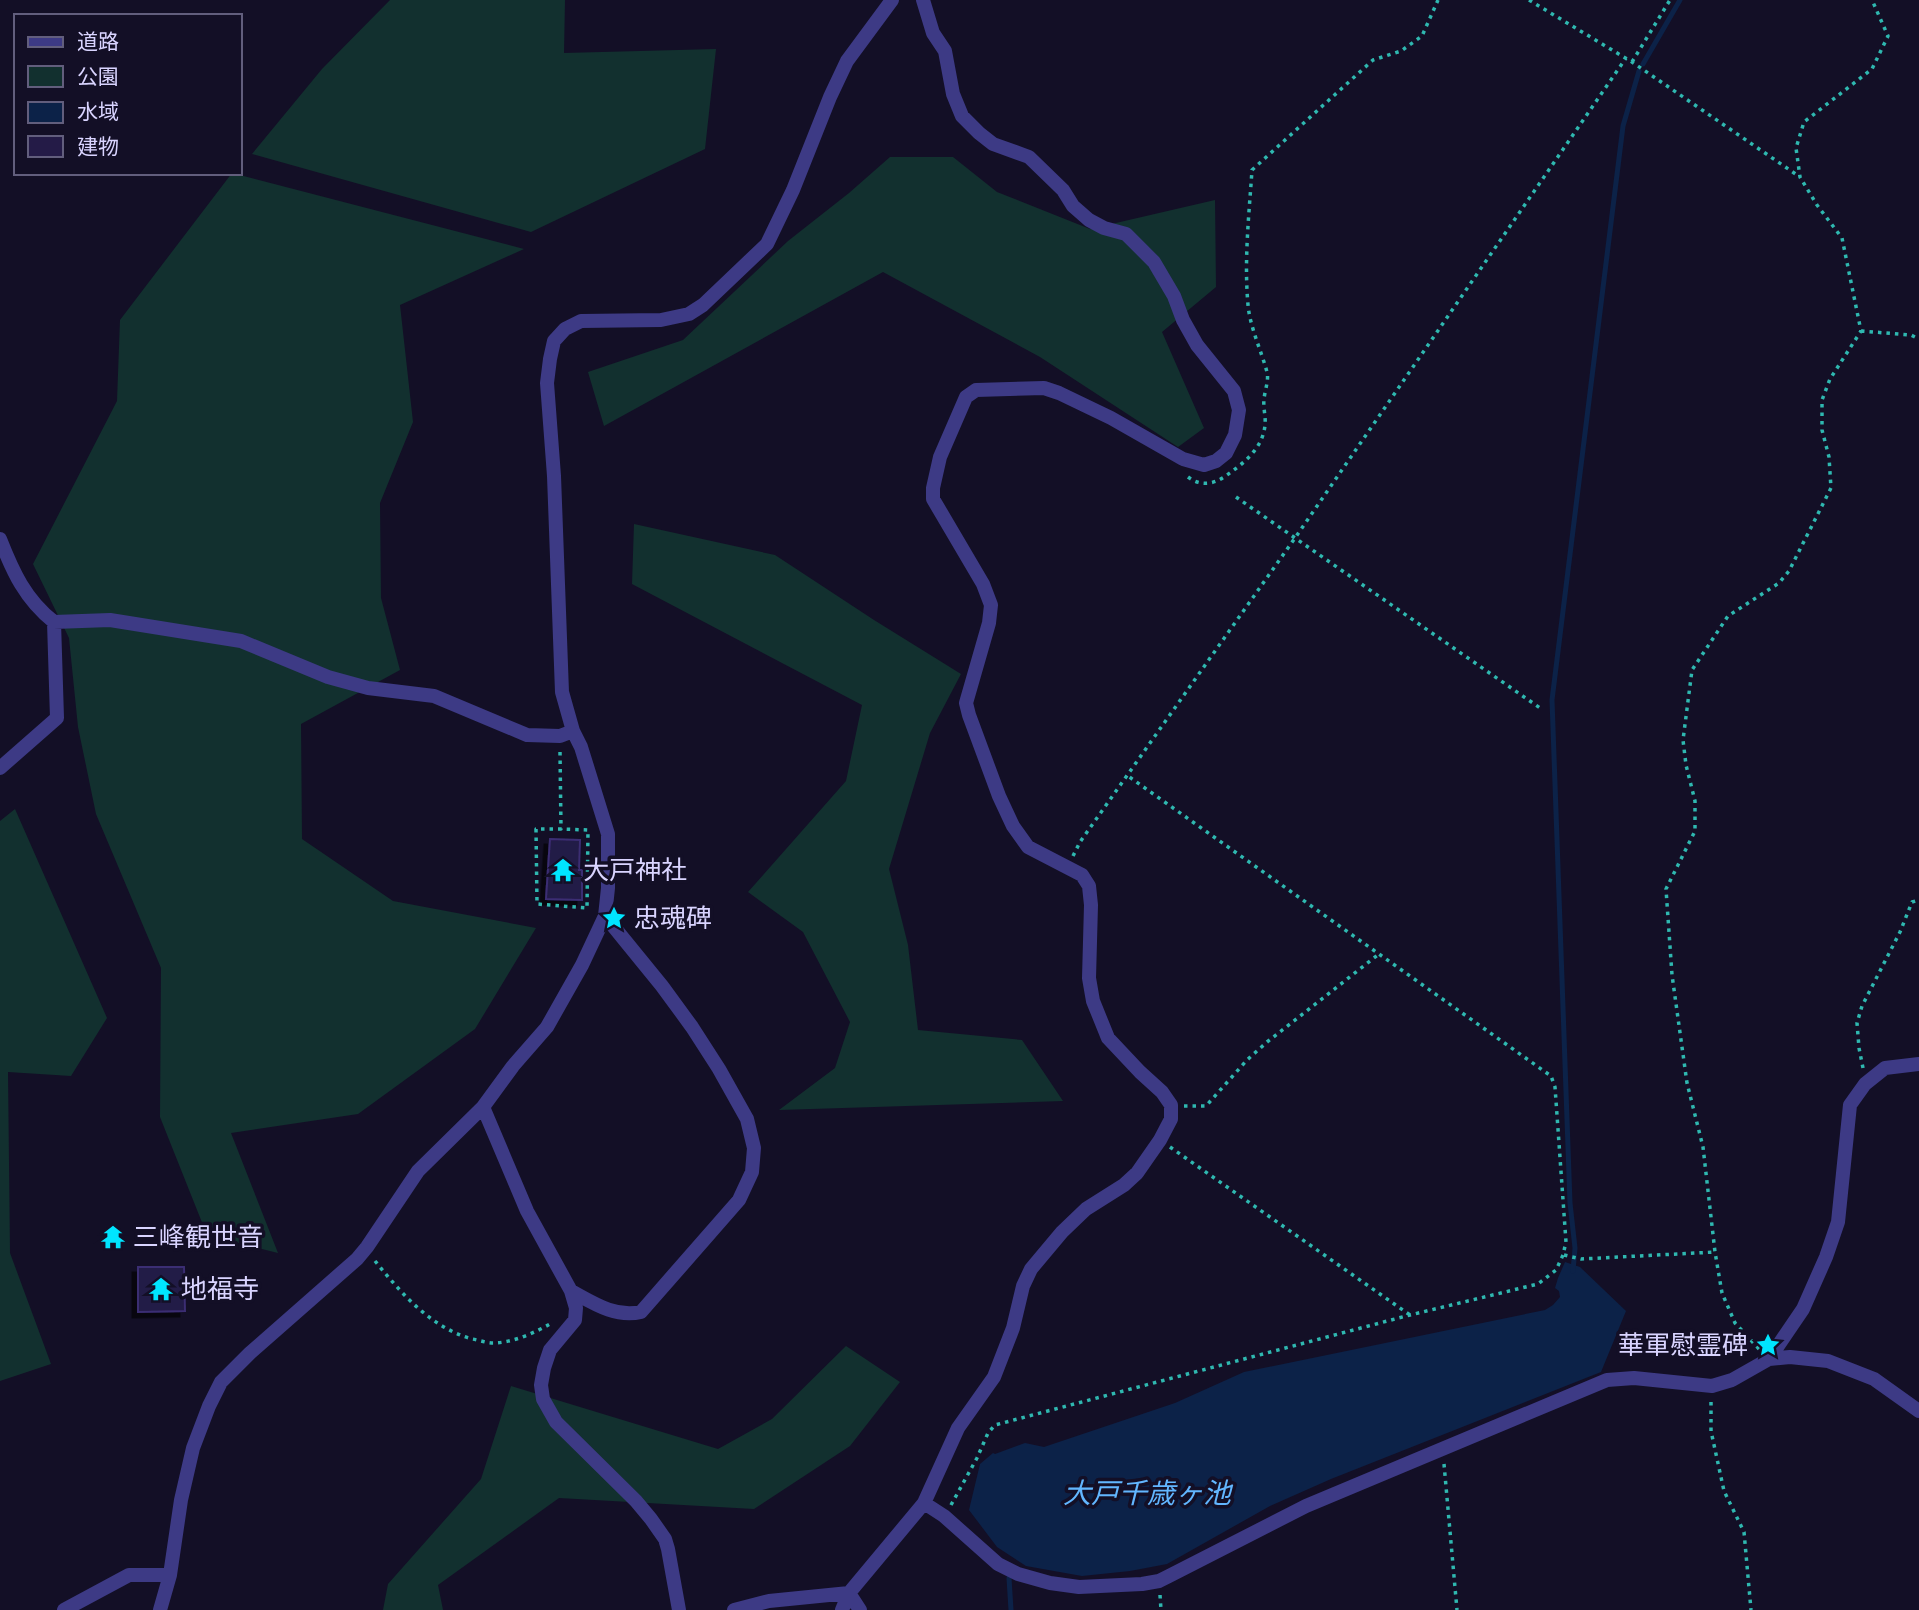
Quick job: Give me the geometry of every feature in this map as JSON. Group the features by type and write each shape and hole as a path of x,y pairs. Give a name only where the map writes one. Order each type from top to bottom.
{"street":[{"path":"160,1610 170,1576 181,1500 193,1448 221,1382 367,1248 418,1171 483,1107 513,1066 547,1027 582,965 605,916 608,834 581,747 567,733 562,692 554,476 547,383 555,341 565,329 581,321 661,320 689,314 767,244 793,190 847,61 892,0"},
{"path":"842,1610 849,1593 924,1503 958,1428 994,1377 1031,1269 1062,1232 1086,1209 1124,1185 1137,1173 1171,1119 1171,1105 1162,1092 1108,1038 1093,1001 1089,978 1089,886 1082,875 1068,866 1028,847 1013,826 969,715 966,703 989,623 991,605 983,584 933,499 940,457 966,397 976,390 1044,388 1111,418 1183,459 1204,465 1216,461 1226,453 1235,435 1239,411 1234,391 1197,345 1174,296 1154,262 1126,234 1104,228 1089,220 1073,206 1063,190 1029,158 993,144 962,116 953,94 945,51 933,33 923,0"},
{"path":"0,539 10,565 31,601 54,622 110,620 241,641 328,677 369,688 434,696 527,735 567,733"},
{"path":"0,768 57,718 54,622"},
{"path":"571,1291 609,1311 633,1314 641,1312 739,1200 752,1172 754,1148 747,1119 719,1069 662,986 605,916"},
{"path":"1769,1359 1803,1309 1838,1222 1850,1105 1866,1084 1885,1068 1919,1064"},
{"path":"483,1107 527,1212 571,1291 576,1308 575,1320 550,1350 541,1385 543,1399 556,1422 636,1501 664,1539 679,1610"},
{"path":"924,1503 944,1516 998,1564 1018,1574 1050,1583 1079,1587 1142,1584 1159,1581 1306,1506 1607,1380 1634,1378 1712,1386 1732,1380 1769,1359 1790,1357 1828,1361 1874,1379 1919,1411"},
{"path":"64,1610 129,1575 170,1576"},
{"path":"734,1610 769,1601 849,1593"},
{"path":"849,1593 860,1610"}],"path":[{"path":"1183,459 1184,473 1195,482 1218,482 1249,458 1263,438 1266,423 1263,409 1268,376 1248,307 1247,249 1252,170 1373,60 1401,51 1422,36 1438,0"},
{"path":"1529,0 1626,58 1800,177"},
{"path":"1632,62 1670,0"},
{"path":"1769,1359 1735,1323 1722,1293 1703,1147 1687,1083 1674,989 1666,889 1695,831 1695,801 1683,740 1692,670 1728,616 1779,583 1789,571 1831,488 1829,457 1822,430 1822,400 1830,379 1861,331 1842,237 1817,205 1800,177 1796,148 1804,122 1872,69 1888,36 1871,0"},
{"path":"1068,866 1080,842 1295,538 1626,58"},
{"path":"1861,331 1911,335 1919,339"},
{"path":"1236,497 1540,708"},
{"path":"561,829 567,733"},
{"path":"944,1516 988,1433 995,1425 1410,1315 1538,1284 1556,1270 1564,1255 1566,1242 1555,1087 1551,1076 1128,776"},
{"path":"536,829 561,829 588,830 587,908 537,904 536,829"},
{"path":"1866,1084 1857,1023 1862,1006 1912,902 1919,900"},
{"path":"1171,1105 1206,1106 1267,1042 1379,954"},
{"path":"1160,1140 1410,1315"},
{"path":"367,1248 403,1293 429,1319 456,1334 499,1343 545,1327 576,1308"},
{"path":"1564,1255 1581,1259 1715,1252"},
{"path":"1712,1386 1711,1431 1724,1491 1744,1532 1751,1610"},
{"path":"1443,1448 1457,1610"}],"green space":[{"path":"390,0 565,0 564,53 716,49 705,149 531,232 252,154 322,69"},
{"path":"890,157 953,157 997,192 1090,229 1215,200 1216,287 1162,332 1204,428 1178,447 1040,357 883,272 604,426 588,372 683,340 788,241"},
{"path":"230,175 240,175 524,249 400,305 413,422 380,503 381,598 400,670 301,724 302,839 393,901 536,928 475,1029 358,1114 231,1133 278,1253 207,1235 160,1117 161,968 96,814 78,727 69,638 33,564 117,401 120,320"},
{"path":"634,524 775,555 961,674 930,733 889,869 908,945 918,1030 1022,1040 1063,1101 779,1110 835,1068 850,1022 803,932 748,892 846,781 862,705 632,584"},
{"path":"15,809 107,1018 71,1076 8,1072 10,1253 51,1364 0,1381 0,821"},
{"path":"846,1346 900,1382 850,1446 754,1509 559,1498 438,1585 443,1610 383,1610 388,1584 481,1479 511,1386 718,1449 772,1419"}],"water":[{"name":"大戸千歳ヶ池","path":"1565,1262 1580,1267 1626,1311 1601,1372 1331,1479 1270,1506 1167,1564 1082,1576 1026,1566 997,1547 969,1510 980,1464 993,1453 1025,1443 1044,1447 1175,1403 1244,1372 1545,1310 1560,1297 1555,1288"}],"building":[{"name":"大戸神社","path":"550,839 580,840 582,900 546,899"},
{"name":"地福寺","path":"138,1267 184,1267 185,1311 138,1312"}],"waterway":[{"path":"1643,64 1680,0"},
{"path":"1573,1271 1575,1248 1570,1203 1552,700 1623,126 1639,71"},
{"path":"1009,1578 1011,1610"}],"place":[{"name":"大戸神社","path":"563,870"},
{"name":"忠魂碑","path":"614,918"},
{"name":"三峰観世音","path":"113,1237"},
{"name":"地福寺","path":"161,1289"},
{"name":"華軍慰霊碑","path":"1768,1345"}]}
